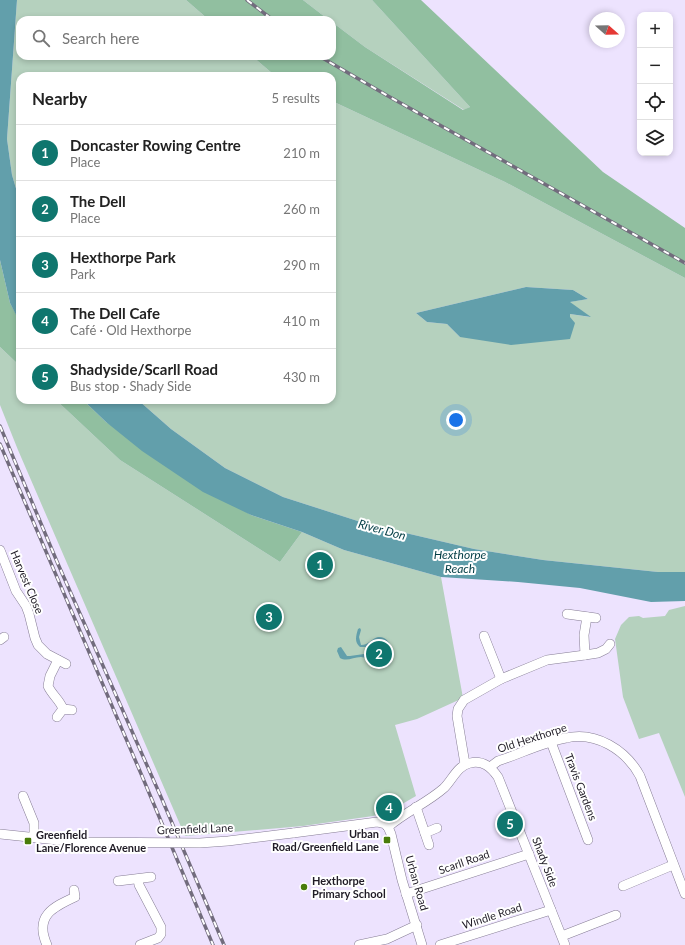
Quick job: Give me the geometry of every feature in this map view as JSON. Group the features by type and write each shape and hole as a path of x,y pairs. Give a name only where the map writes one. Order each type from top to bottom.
{"street":[{"name":"Harvest Close","path":"0,550 16,591 27,610 38,645 43,651 62,662 50,676 48,686 53,695 59,701 64,712"},
{"path":"567,614 591,618 584,635 585,656"},
{"path":"484,636 501,679"},
{"path":"388,827 443,788 465,764 457,716 458,709 464,700 501,679 548,660 585,656 603,650 610,644"},
{"name":"Old Hexthorpe","path":"465,764 475,762 490,767 498,761 566,737 586,737 596,739 617,749 635,767 640,776 685,894"},
{"name":"Travis Gardens","path":"551,742 588,840"},
{"name":"Shady Side","path":"490,767 498,777 563,941"},
{"path":"23,796 34,823 34,837"},
{"path":"416,807 429,845"},
{"name":"Greenfield Lane","path":"0,834 76,842 200,843 228,841 377,822 385,824 388,827"},
{"name":"Urban Road","path":"388,827 392,834 406,894 417,925 422,945"},
{"path":"425,833 437,828"},
{"name":"Scarll Road","path":"406,894 529,854"},
{"path":"623,886 673,865"},
{"path":"118,881 151,877"},
{"path":"138,879 139,885 161,927 161,934 154,943 140,945"},
{"path":"47,945 43,927 47,916 54,908 75,897 74,890"},
{"name":"Windle Road","path":"440,945 550,910"},
{"path":"563,941 616,915"},
{"path":"359,945 387,939 417,925"}],"shaded area":[{"path":"17,0 186,0 204,16 16,16 16,60 257,60 271,72 16,72 16,188 12,175 7,139"},
{"path":"186,0 303,0 324,16 204,16"},
{"path":"303,0 372,0 470,107 464,110 365,47 336,25 336,16 324,16"},
{"path":"372,0 421,0 603,172 685,228 685,278 505,182 336,103 336,72 271,72 257,60 336,60 336,25 365,47 463,110 470,107"},
{"path":"336,103 505,182 685,278 685,572 658,572 543,560 474,549 367,524 283,497 225,468 171,429 143,404 336,404","holes":["526,287 573,290 588,299 569,302 590,317 570,314 570,317 460,337 447,324 427,322 416,313"]},
{"path":"0,260 10,303 16,314 16,362 0,347"},
{"path":"0,347 16,362 16,404 60,404 120,460 280,562 302,532 344,550 441,577 463,698 417,719 395,725 416,796 390,811 373,816 303,826 185,836 18,450 0,405"},
{"path":"60,404 87,404 106,422 251,515 302,532 280,562 120,460"},
{"path":"685,606 685,797 659,733 639,739 623,697 615,639 621,625 629,617 639,616 643,618 665,616 669,610"}],"water":[{"path":"0,0 17,0 7,139 12,175 16,188 16,315 10,303 0,260"},
{"path":"526,287 573,290 588,299 570,302 591,317 570,314 570,317 575,323 570,339 511,345 460,337 447,324 427,322 416,313"},
{"path":"87,404 143,404 171,429 225,468 283,497 367,524 474,549 543,560 658,572 685,572 685,601 651,602 580,588 441,577 344,550 302,532 251,515 203,492 142,451 106,422"},
{"path":"360,628 361,630 359,637 361,645 366,644 378,637 387,640 390,644 393,655 390,664 386,667 383,668 377,666 361,657 345,660 340,658 337,651 338,648 341,647 347,656 364,654 382,665 389,659 390,652 386,644 378,639 366,647 360,647 358,645 356,636 358,629"}],"railway":[{"path":"247,0 268,16"},
{"path":"326,60 685,263"},
{"path":"0,426 58,564 161,797 224,945"},
{"path":"0,444 213,945"}],"place":[{"name":"Doncaster Rowing Centre","path":"320,565"},
{"name":"Hexthorpe Park","path":"269,617"},
{"name":"The Dell","path":"379,654"},
{"name":"The Dell Cafe","path":"389,808"},
{"name":"Shadyside/Scarll Road","path":"510,824"},
{"name":"Urban Road/Greenfield Lane","path":"387,840"},
{"name":"Greenfield Lane/Florence Avenue","path":"28,841"},
{"name":"Hexthorpe Primary School","path":"304,887"}],"water label":[{"name":"River Don","path":"382,530"},
{"name":"Hexthorpe Reach","path":"460,562"}]}
